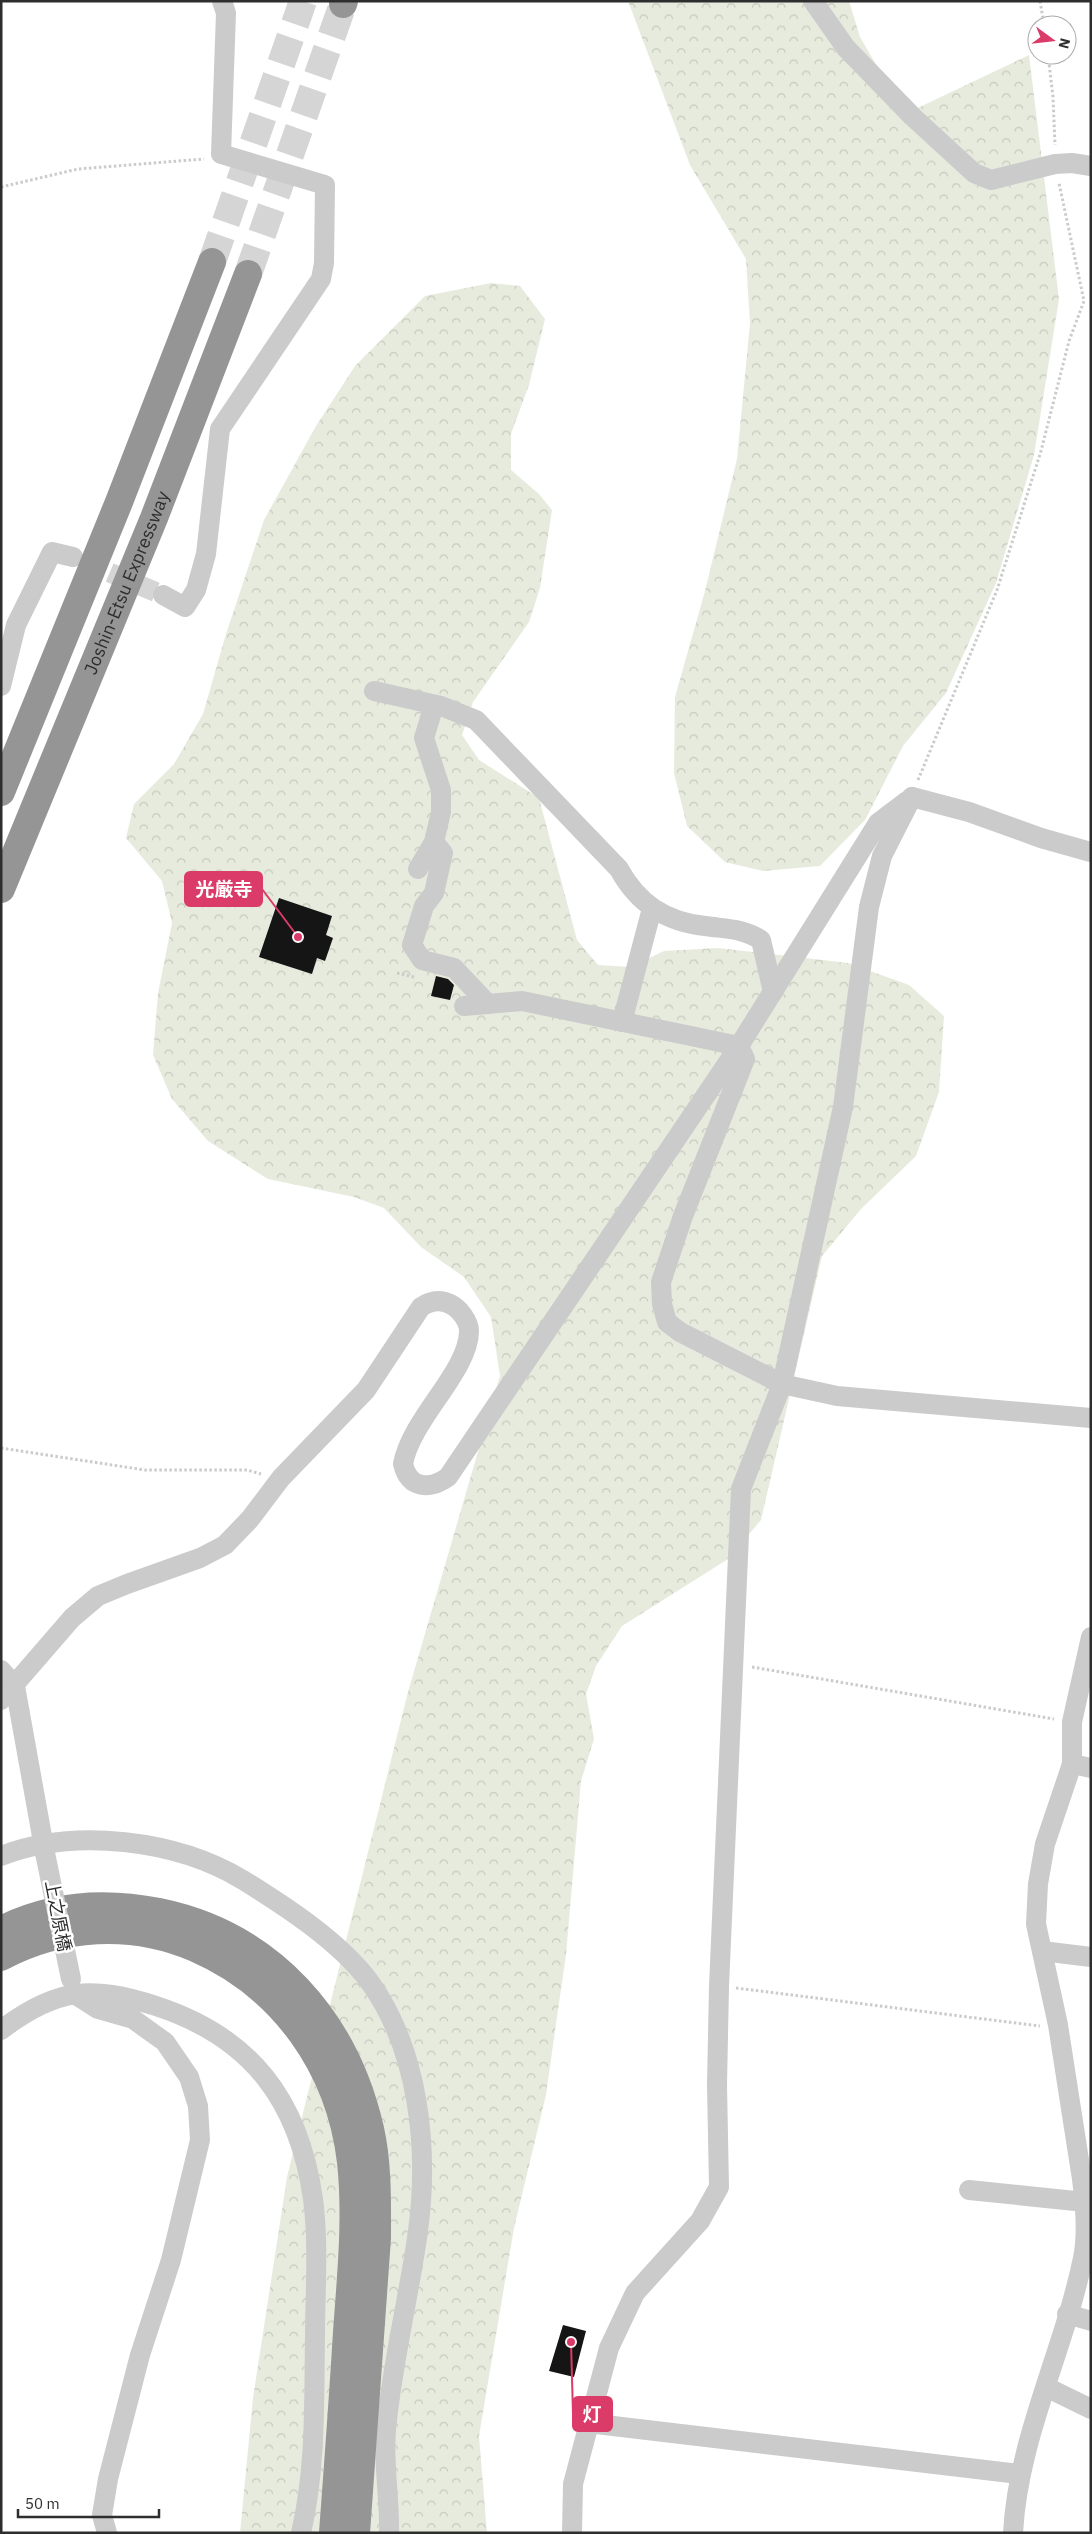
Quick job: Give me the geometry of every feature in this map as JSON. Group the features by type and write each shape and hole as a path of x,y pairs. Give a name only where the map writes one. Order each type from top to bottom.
{"highway":[{"path":"1,792 119,502 212,262"},
{"name":"Joshin-Etsu Expressway","path":"1,889 154,518 248,274"},
{"path":"1,1930 41,1913 73,1906 103,1904 134,1907 198,1922 231,1936 267,1960 288,1977 311,2002 332,2031 361,2093 370,2130 377,2200 376,2246 356,2533"},
{"path":"1,1957 42,1939 70,1932 98,1930 144,1934 187,1945 216,1957 242,1973 265,1992 305,2036 321,2063 334,2092 344,2124 351,2161 354,2197 351,2280 333,2533"}],"street":[{"path":"163,595 185,607 196,590 206,554 220,429 321,279 324,263 325,185 221,154 226,13 222,1"},
{"path":"813,1 846,48 913,117 974,173 991,180 1056,164 1072,163 1091,166"},
{"path":"1,686 16,625 52,552 73,558"},
{"path":"374,691 434,704 476,720 619,869 629,888 666,918 739,930 752,934 761,940 773,992"},
{"path":"418,869 434,842 441,812 441,790 424,738 434,704"},
{"path":"912,797 969,812 1041,838 1091,852"},
{"path":"8,1693 72,1618 98,1596 200,1558 225,1544 250,1519 281,1478 366,1390 422,1307 435,1301 451,1304 457,1309 464,1316 469,1331 460,1360 414,1432 403,1464 408,1477 416,1483 428,1487 438,1484 448,1477 739,1046 878,823 912,797"},
{"path":"572,2533 573,2484 609,2348 635,2293 700,2221 719,2187 717,2084 719,1986 741,1488 782,1384 843,1107 869,907 882,856 912,797"},
{"path":"434,842 443,852 434,893 424,906 412,945 422,960 454,968 488,1004"},
{"path":"622,1022 650,916 659,912"},
{"path":"464,1006 522,1001 739,1046"},
{"path":"739,1046 745,1059 680,1224 660,1282 662,1304 667,1322 680,1332 782,1384 837,1396 1091,1418"},
{"path":"1013,2533 1019,2474 1083,2256 1085,2202 1083,2143 1036,1924 1038,1884 1045,1844 1082,1766 1072,1722 1091,1637"},
{"path":"1,1670 8,1693"},
{"name":"上之原橋","path":"8,1693 45,1849 72,1986"},
{"path":"1,1856 91,1840 131,1842 193,1857 234,1874 285,1907 338,1950 368,1979 389,2013 404,2049 414,2092 420,2134 422,2178 418,2229 386,2431 389,2533"},
{"path":"1042,1951 1091,1957"},
{"path":"1,2030 24,2013 72,1986 150,2004 182,2015 212,2030 236,2046 260,2070 281,2100 293,2125 306,2163 313,2200 315,2252 314,2386 310,2482 301,2533"},
{"path":"72,1986 98,2009 133,2019 165,2042 189,2077 198,2106 200,2140 171,2260 140,2355 108,2479 102,2515 106,2533"},
{"path":"969,2190 1085,2202"},
{"path":"1067,2314 1091,2321"},
{"path":"1046,2387 1091,2409"},
{"path":"588,2423 1019,2474"}],"path":[{"path":"1040,1 1042,15"},
{"path":"912,797 944,714 997,590 1041,451 1069,340 1084,301 1056,164 1053,97 1049,65"},
{"path":"1,187 78,169 198,161 221,154"},
{"path":"1,1448 145,1470 247,1470 281,1478"},
{"path":"732,1663 1072,1722"},
{"path":"719,1986 1034,2026 1058,2026"}],"green space":[{"path":"628,1 849,1 860,37 905,114 1027,56 1027,65 1030,65 1059,299 1034,455 996,583 946,693 903,746 865,820 820,866 763,871 725,862 687,826 674,773 675,697 705,591 737,459 750,323 746,259 690,165"},
{"path":"491,283 520,286 545,319 529,385 511,434 511,470 539,494 552,510 540,588 529,622 473,702 462,735 479,760 539,798 577,940 598,965 631,967 664,951 718,948 848,963 909,985 944,1016 939,1092 916,1156 861,1209 822,1256 761,1520 728,1559 622,1626 596,1666 586,1694 594,1739 581,1781 566,1955 546,2095 514,2228 479,2436 487,2533 240,2533 253,2398 287,2177 408,1692 500,1376 491,1317 464,1277 421,1247 384,1208 354,1197 268,1179 208,1141 172,1099 153,1055 158,993 172,923 162,881 126,838 134,804 174,764 203,714 226,634 264,520 316,426 355,366 425,296"}],"building":[{"path":"279,898 332,916 326,935 333,938 325,961 317,958 312,974 259,957"},
{"path":"436,976 448,979 454,985 450,1000 431,996"},
{"path":"563,2325 586,2331 574,2377 549,2371"}],"tunnel":[{"path":"212,262 303,1"},
{"path":"248,274 343,4"},
{"path":"82,561 163,595"}],"place":[{"name":"光厳寺","path":"298,937"},
{"name":"灯","path":"571,2342"}]}
